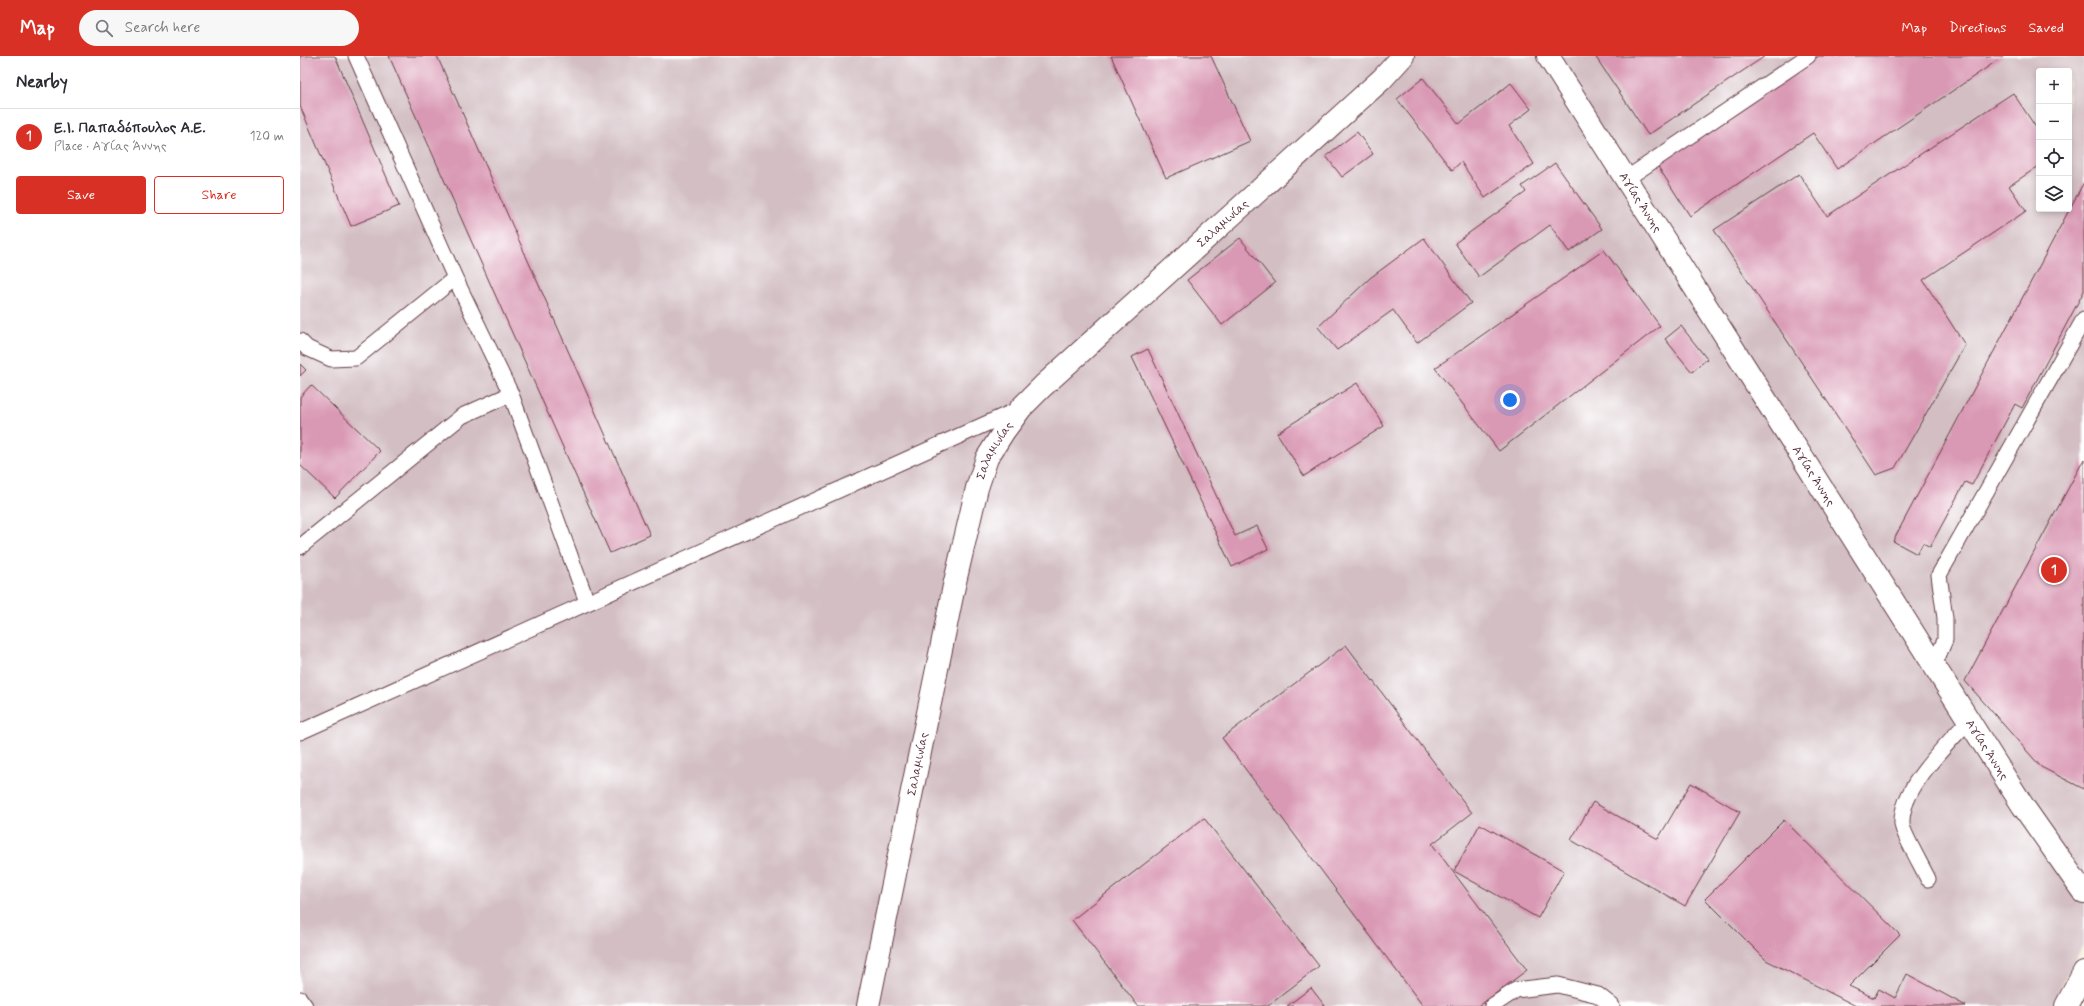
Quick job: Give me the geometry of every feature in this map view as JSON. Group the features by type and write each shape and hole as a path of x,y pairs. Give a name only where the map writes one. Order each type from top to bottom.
{"street":[{"name":"Σαλαμινίας","path":"868,1006 954,586 977,488 987,458 1004,431 1022,408 1043,386 1382,79 1403,56"},
{"name":"Αγίας Άννης","path":"1548,56 2023,806 2084,893"},
{"path":"2066,1006 2084,972"}],"lane":[{"path":"356,56 455,278 511,394 587,602"},
{"path":"1626,179 1808,56"},
{"path":"300,341 307,348 331,359 356,358 455,278"},
{"path":"1934,665 1944,640 1945,618 1939,575 2084,319"},
{"path":"300,547 462,416 511,394"},
{"path":"300,732 1022,408"},
{"path":"1928,879 1902,825 1905,804 1931,764 1969,720"},
{"path":"1492,1006 1516,990 1558,985 1598,995 1612,1006"},
{"path":"300,999 305,1006"}],"shaded area":[{"path":"300,56 2084,56 2084,943 2051,1006 300,1006"}],"building":[{"path":"300,56 335,56 399,206 351,226 300,106"},
{"path":"389,56 437,56 650,535 610,553"},
{"path":"1111,56 1211,56 1250,141 1166,178"},
{"path":"1595,56 1765,56 1648,135"},
{"path":"1819,56 2004,56 1837,169 1813,133 1690,216 1657,165"},
{"path":"1423,78 1459,124 1511,83 1531,109 1509,126 1534,164 1485,198 1461,162 1452,170 1397,99"},
{"path":"2013,93 2036,128 2036,168 2009,186 2026,211 1923,280 1965,345 1895,468 1876,475 1714,230 1799,174 1827,216"},
{"path":"1357,132 1373,154 1342,177 1326,156"},
{"path":"1555,163 1602,229 1569,252 1550,225 1479,277 1455,243 1526,192 1522,186"},
{"path":"2084,182 2084,291 2022,408 2015,404 1972,485 1965,482 1930,547 1923,543 1917,554 1893,541 2068,212 2072,212 2072,205"},
{"path":"1240,238 1275,283 1222,325 1187,280"},
{"path":"1424,238 1471,303 1417,343 1393,310 1337,350 1318,327 1370,278"},
{"path":"1604,250 1660,326 1499,451 1435,368"},
{"path":"1681,326 1707,359 1692,372 1665,339"},
{"path":"1148,349 1235,536 1257,526 1268,549 1232,567 1132,357"},
{"path":"300,364 306,370 300,376"},
{"path":"1357,383 1384,426 1304,476 1277,433"},
{"path":"311,385 380,451 335,498 300,465 300,397"},
{"path":"2084,459 2084,789 2041,767 1965,681"},
{"path":"1346,645 1472,813 1432,844 1527,970 1479,1006 1423,1006 1222,738"},
{"path":"1691,783 1740,812 1685,906 1571,840 1593,802 1658,839"},
{"path":"1204,818 1319,966 1268,1006 1138,1006 1072,920"},
{"path":"1784,820 1900,935 1849,986 1874,998 1879,989 1895,998 1907,974 1966,1006 1856,1006 1766,960 1705,899"},
{"path":"1480,824 1564,871 1538,918 1454,871"},
{"path":"1311,988 1325,1006 1287,1006"}],"place":[{"name":"Ε.Ι. Παπαδόπουλος Α.Ε.","path":"2054,570"}]}
